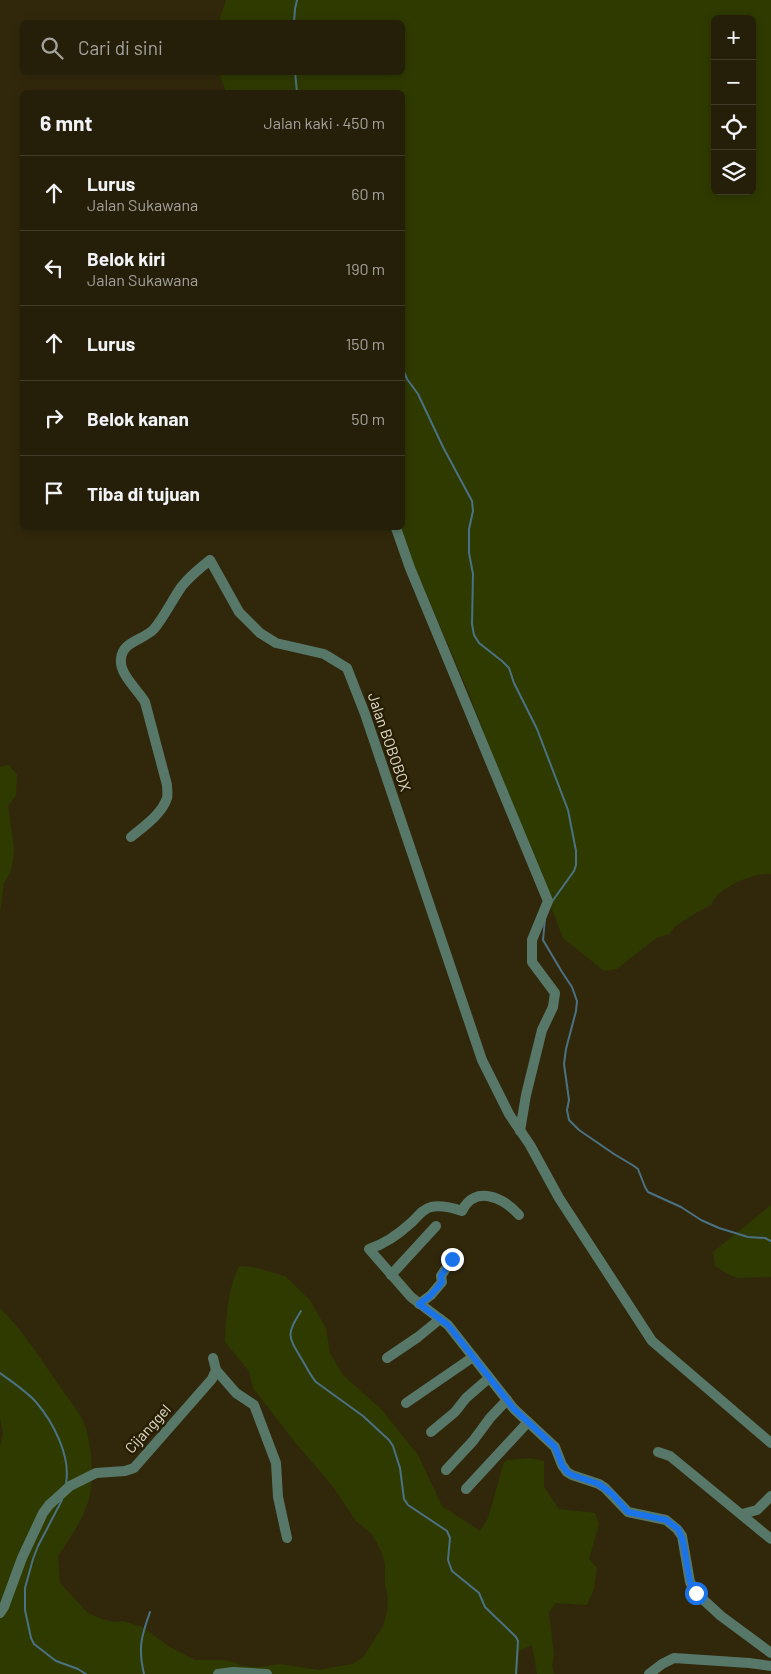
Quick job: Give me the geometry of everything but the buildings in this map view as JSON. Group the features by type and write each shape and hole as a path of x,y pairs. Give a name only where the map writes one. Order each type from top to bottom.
{"street":[{"path":"397,530 410,568 548,902 532,940 532,962 555,993 553,1007 542,1030 526,1095 520,1131"},
{"name":"Jalan BOBOBOX","path":"130,837 144,827 160,809 167,797 167,785 145,702 140,692 123,672 120,660 123,652 134,641 154,629 193,573 210,560 239,612 260,633 276,643 324,654 347,668 365,714 482,1060 509,1114 559,1198 652,1341 771,1443"},
{"path":"519,1215 503,1200 488,1196 478,1196 465,1204 462,1211 431,1207 421,1212 411,1223 388,1241 369,1249 419,1304 440,1319 461,1340 507,1400 555,1447 567,1472 599,1484 612,1494 628,1512 666,1520 678,1529 683,1541 690,1582 696,1593 721,1616 771,1653"},
{"path":"392,1275 436,1226"},
{"path":"419,1304 431,1295 442,1282 441,1276 452,1259"},
{"path":"387,1358 440,1319"},
{"path":"406,1403 474,1357"},
{"path":"213,1358 216,1370 236,1393 254,1405 276,1463 278,1497 286,1538"},
{"name":"Cijanggel","path":"0,1613 22,1558 43,1513 49,1505 70,1486 96,1473 126,1471 134,1468 212,1379 216,1370"},
{"path":"431,1432 455,1412 466,1398 489,1378"},
{"path":"446,1470 474,1441 490,1418 507,1400"},
{"path":"466,1489 526,1420"},
{"path":"658,1452 670,1456 771,1539"},
{"path":"742,1514 757,1510 771,1496"},
{"path":"649,1674 674,1658 749,1662 771,1666"},
{"path":"218,1674 234,1672 267,1674"}],"green space":[{"path":"226,0 771,0 771,874 746,878 728,887 711,905 677,925 669,934 656,938 617,969 604,971 563,938 468,691 399,530 405,530 405,90 225,90 220,75 405,75 405,20 220,20"},
{"path":"9,765 17,775 16,795 8,806 14,847 10,874 4,883 0,913 0,767"},
{"path":"771,1205 771,1277 738,1278 715,1266 713,1252"},
{"path":"239,1266 253,1267 285,1276 309,1299 326,1328 330,1353 343,1375 382,1410 418,1455 442,1506 480,1531 488,1518 504,1462 507,1460 530,1458 544,1461 544,1487 559,1509 595,1513 599,1524 589,1559 597,1568 594,1589 587,1605 556,1603 549,1612 554,1655 552,1665 554,1674 537,1674 532,1645 519,1651 518,1674 0,1674 0,1447 3,1433 0,1418 0,1308 35,1350 78,1412 87,1432 92,1462 88,1502 75,1530 58,1556 60,1583 88,1613 101,1619 115,1622 123,1621 142,1627 170,1647 195,1660 221,1660 234,1662 242,1666 260,1667 280,1664 319,1670 352,1664 359,1660 364,1656 383,1626 388,1598 385,1585 385,1564 372,1534 356,1521 334,1488 253,1388 249,1371 225,1342 228,1303 232,1284"}],"waterway":[{"path":"294,20 297,0"},
{"path":"295,75 297,90"},
{"path":"405,374 418,394 443,447 472,501 473,511 469,529 469,553 473,574 472,624 474,635 479,643 509,668 514,683 537,729 568,810 576,851 576,865 574,871 551,903"},
{"path":"545,919 543,940 572,987 577,1001 564,1064 569,1100 567,1110 569,1120 579,1130 638,1169 648,1192 681,1207 701,1220 719,1228 748,1237 765,1238 771,1241"},
{"path":"301,1311 290,1335 296,1350 316,1382 363,1416 389,1440 393,1446 400,1468 404,1499 408,1505 447,1531 450,1538 448,1560 452,1571 479,1593 485,1607 516,1637 518,1641 516,1674"},
{"path":"0,1373 32,1398 49,1419 59,1440 66,1462 66,1483"},
{"path":"62,1500 33,1559 25,1588 25,1610 34,1644 56,1661 86,1674"},
{"path":"144,1674 141,1643 150,1612"}],"route":[{"path":"452,1259 441,1276 442,1282 431,1295 419,1304 448,1325 514,1409 555,1447 567,1472 599,1484 612,1494 628,1512 666,1520 678,1529 682,1536 690,1582 696,1593"}]}
